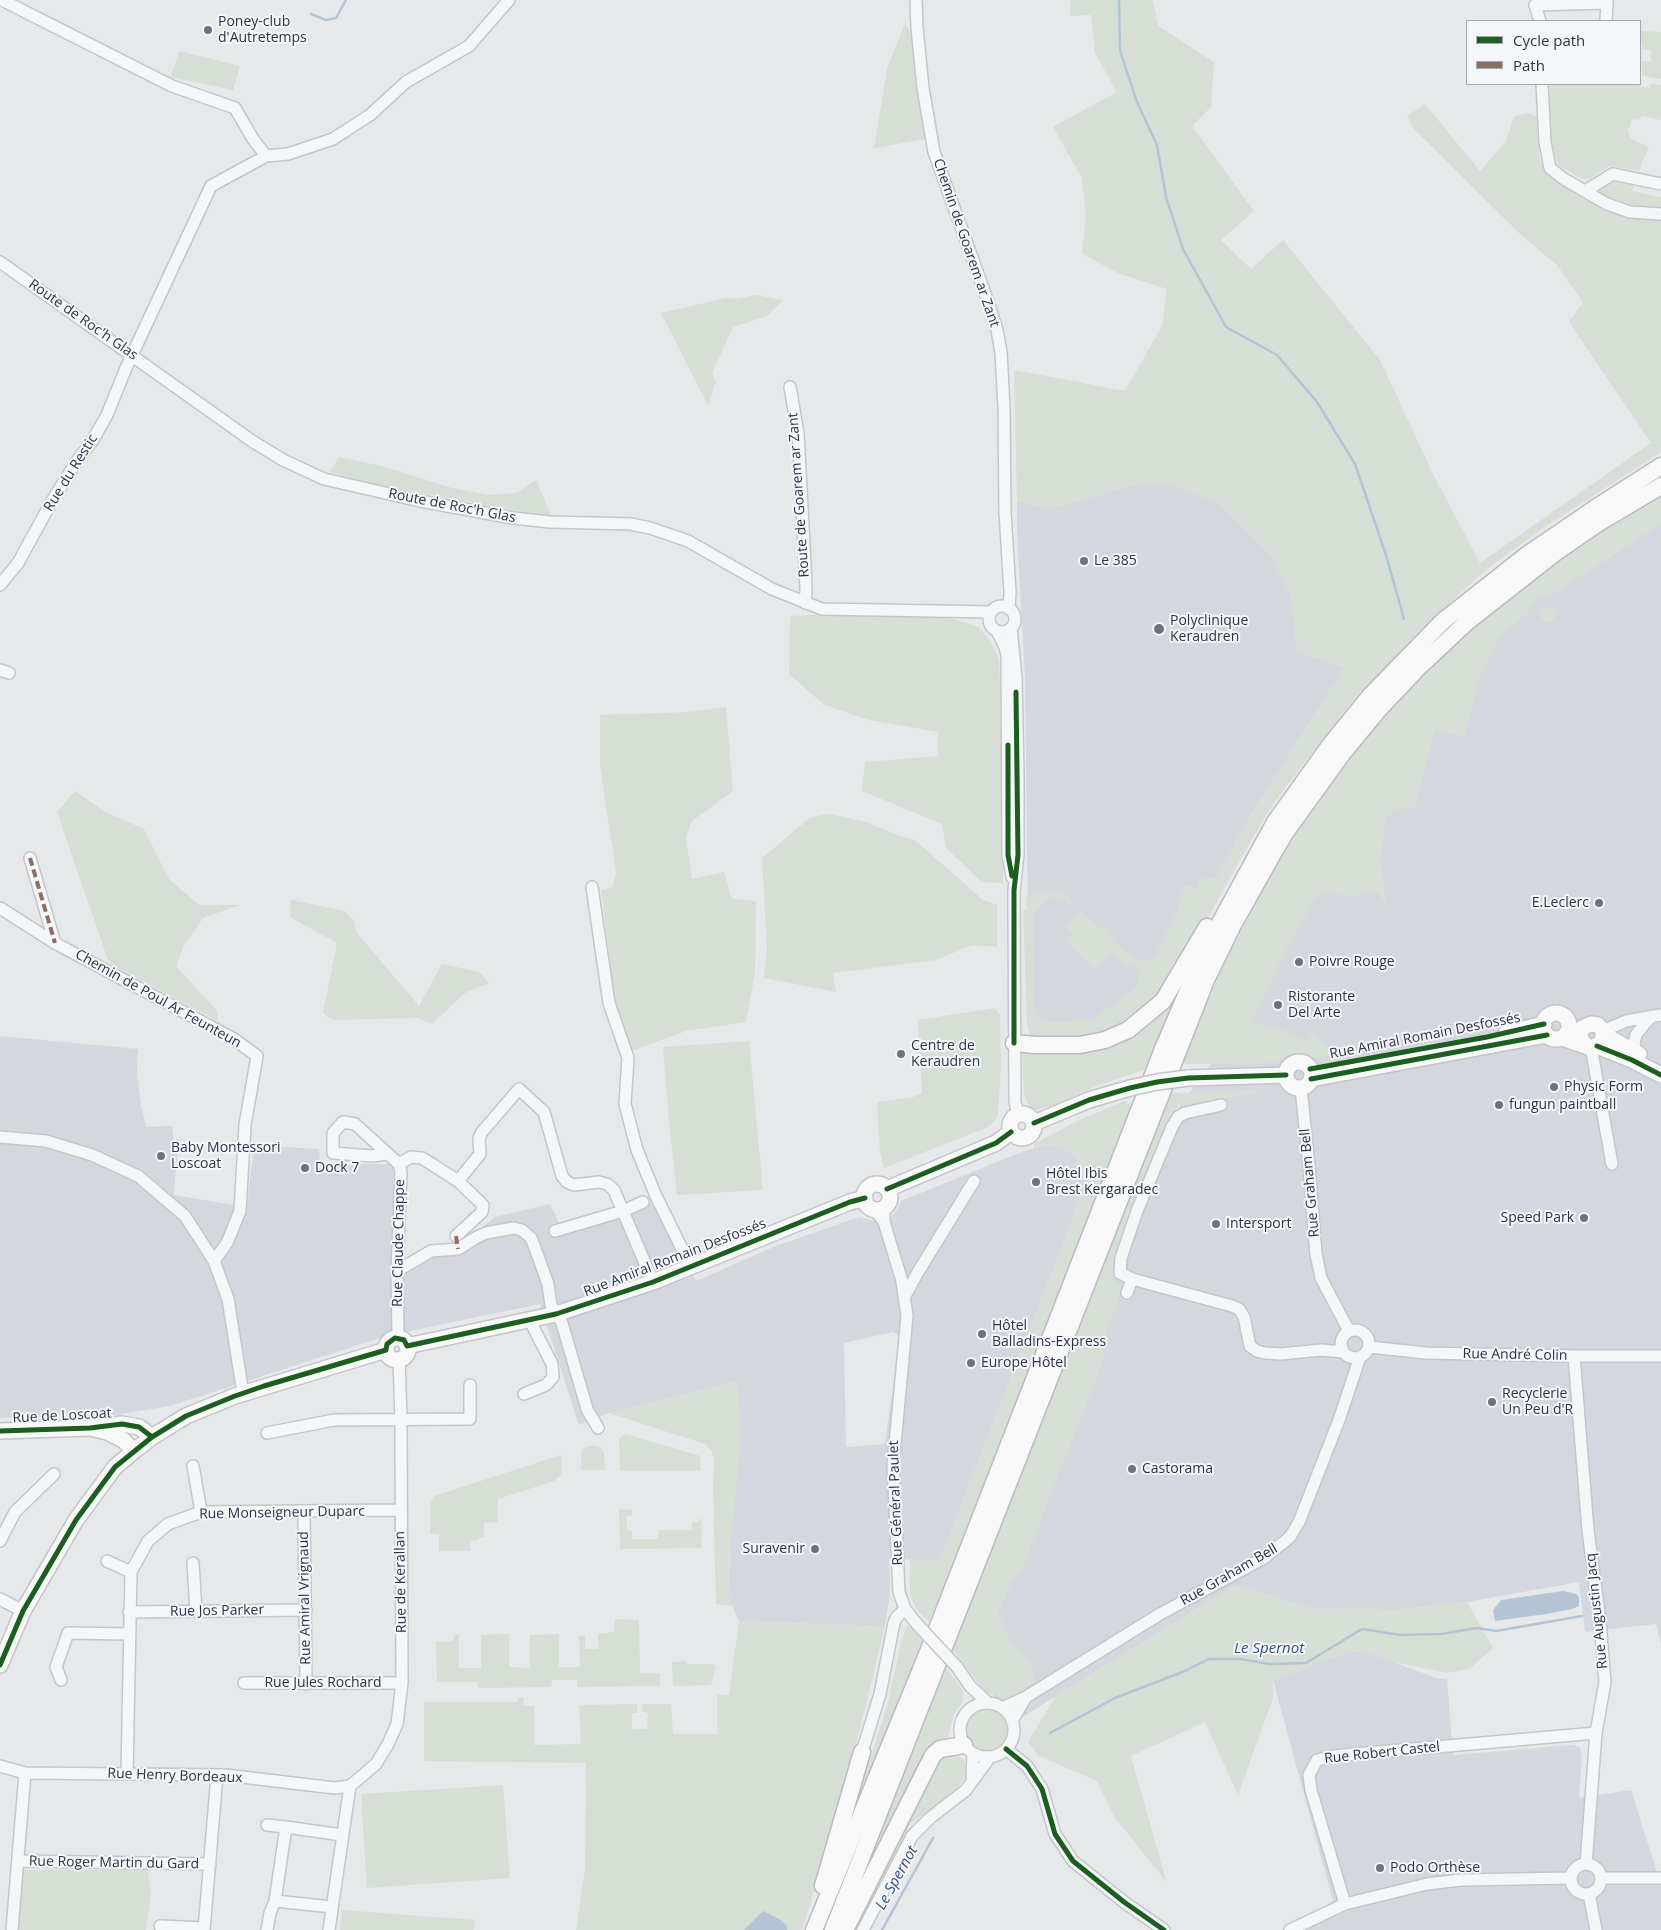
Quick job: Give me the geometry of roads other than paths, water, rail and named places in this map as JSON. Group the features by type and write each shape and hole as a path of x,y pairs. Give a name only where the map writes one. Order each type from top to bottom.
{"highway":[{"path":"1014,1043 1035,1045 1080,1044 1105,1040 1128,1030 1163,1001 1220,906 1275,822 1331,744 1370,696 1443,621 1528,554 1594,509 1659,473"},
{"path":"833,1930 1206,980 1234,923 1291,825 1342,754 1380,708 1432,654 1467,622 1555,553 1600,522 1659,473"},
{"path":"812,1930 928,1652 1163,1049 1196,972 1222,919 1275,822"},
{"path":"845,1930 933,1755 940,1749 968,1749"},
{"path":"812,1930 862,1752"}],"main road":[{"path":"1567,1019 1569,1028 1566,1034 1551,1032 1547,1017 1553,1014 1561,1014 1567,1019 1598,1025 1596,1041 1581,1040 1582,1028 1587,1024"},
{"name":"Rue Amiral Romain Desfossés","path":"1307,1078 1551,1032 1596,1041 1636,1052 1661,1066"},
{"name":"Rue Amiral Romain Desfossés","path":"1596,1041 1661,1076"},
{"path":"1296,1063 1304,1064 1307,1078 1292,1086 1286,1075 1289,1067 1296,1063"},
{"path":"1034,1123 1089,1100 1157,1082 1188,1078 1286,1075"},
{"path":"1018,1115 1026,1115 1034,1123 1033,1131 1026,1138 1016,1137 1011,1132 1010,1124 1014,1117 1018,1115"},
{"path":"887,1189 996,1142 1011,1132"},
{"path":"875,1184 884,1186 890,1198 877,1209 867,1189 875,1184"},
{"name":"Rue Amiral Romain Desfossés","path":"403,1342 556,1314 653,1282 850,1202 877,1209"},
{"path":"389,1341 403,1342 406,1354 399,1359 391,1358 386,1350 389,1341"},
{"path":"0,1665 23,1611 76,1520 115,1467 134,1450 186,1416 243,1393 386,1350"},
{"name":"Rue de Loscoat","path":"0,1431 90,1428 122,1424 139,1427 152,1437"},
{"name":"Rue de Loscoat","path":"90,1428 107,1432 122,1440 134,1450"}],"street":[{"path":"2,0 172,86 236,108 253,140 266,156 288,154 333,139 370,115 406,82 469,46 509,0"},
{"name":"Chemin de Goarem ar Zant","path":"916,0 919,50 930,133 940,171 987,299 997,330 1001,352 1004,408 1005,512 1010,592 999,609"},
{"path":"1540,20 1535,5 1607,1 1606,20"},
{"path":"1542,85 1545,142 1550,168 1607,204 1630,212 1661,214"},
{"name":"Rue du Restic","path":"0,585 18,563 52,501 79,458 91,443 107,414 211,186 266,156"},
{"path":"1585,191 1613,174 1661,184"},
{"name":"Route de Roc'h Glas","path":"0,262 252,441 283,460 324,479 420,501 514,518 550,522 622,523 650,528 688,542 772,589 822,609 999,609"},
{"name":"Route de Goarem ar Zant","path":"790,387 798,433 806,573 804,603"},
{"path":"1014,890 1008,855 1007,655 1005,647 989,618 999,609 1014,617 1011,628 1016,677 1018,777 1018,855 1014,890 1014,1043 1015,1102 1018,1115"},
{"name":"Route de Roc'h Glas","path":"952,610 976,618 995,630"},
{"path":"995,630 1002,632 1011,628"},
{"path":"30,858 55,943"},
{"path":"592,886 610,1003 628,1058 625,1104 635,1140 656,1196 691,1267"},
{"name":"Chemin de Poul Ar Feunteun","path":"0,908 55,943 234,1039 257,1056 245,1125 240,1210 226,1243 214,1261"},
{"path":"1612,1164 1596,1041 1626,1021 1657,1016"},
{"path":"1636,1052 1634,1043 1636,1035 1645,1023 1657,1016"},
{"name":"Rue Graham Bell","path":"1307,1078 1306,1133 1316,1254 1321,1278 1349,1331"},
{"path":"458,1181 480,1154 482,1132 519,1089 544,1112 562,1176 567,1182 574,1185 599,1182 607,1184 614,1190 653,1282"},
{"path":"1221,1105 1185,1113 1178,1117 1172,1127 1137,1211 1121,1258 1120,1274 1239,1309 1246,1321 1249,1342 1253,1349 1257,1351 1274,1354 1343,1350"},
{"name":"Rue Claude Chappe","path":"387,1154 372,1156 333,1153 333,1133 343,1122 356,1124 399,1164 401,1172 397,1271 403,1342"},
{"path":"0,1137 46,1141 92,1155 138,1176 185,1216 214,1261 228,1299 243,1393"},
{"path":"399,1164 411,1157 422,1158 458,1181 483,1205 482,1212 456,1236"},
{"path":"905,1296 974,1181"},
{"path":"555,1231 643,1202"},
{"name":"Rue Général Paulet","path":"877,1209 905,1296 906,1332 894,1435 893,1465 899,1592 905,1609 917,1624 957,1668 970,1686 988,1703"},
{"path":"397,1271 431,1251 458,1249 486,1233 514,1228 522,1230 531,1238 536,1248 548,1284 551,1305 562,1323 587,1409 598,1428"},
{"path":"1127,1293 1132,1279"},
{"path":"524,1394 546,1386 553,1377 552,1364 529,1320"},
{"path":"1358,1330 1365,1335 1369,1343 1368,1347 1367,1352 1360,1357 1350,1358 1343,1350 1345,1334 1349,1331 1358,1330"},
{"name":"Rue André Colin","path":"1368,1347 1426,1353 1661,1356"},
{"name":"Rue Graham Bell","path":"1343,1350 1351,1385"},
{"name":"Rue Augustin Jacq","path":"1574,1356 1588,1530 1600,1621 1605,1682 1596,1733 1586,1864"},
{"name":"Rue Graham Bell","path":"1002,1708 1026,1697 1160,1614 1264,1558 1283,1544 1295,1531 1299,1522 1339,1420 1360,1357"},
{"name":"Rue de Kerallan","path":"350,1786 376,1764 388,1744 397,1724 402,1683 399,1359"},
{"path":"266,1432 334,1420 470,1419 470,1385"},
{"path":"193,1466 202,1512"},
{"path":"0,1541 15,1512 54,1474"},
{"name":"Rue Monseigneur Duparc","path":"127,1774 131,1572 148,1541 154,1535 168,1524 202,1512 400,1510"},
{"name":"Rue Amiral Vrignaud","path":"304,1512 306,1684"},
{"path":"107,1561 131,1572"},
{"path":"194,1563 196,1611"},
{"path":"0,1599 23,1611"},
{"path":"862,1752 880,1694 894,1623 896,1618 905,1609"},
{"name":"Rue Jos Parker","path":"129,1612 306,1610"},
{"path":"61,1680 56,1667 68,1633 129,1634"},
{"name":"Rue Jules Rochard","path":"244,1684 402,1683"},
{"path":"968,1710 988,1703 1002,1708 1012,1721 1013,1737 1006,1749 998,1755 981,1757 968,1749 961,1739 960,1726 968,1710 970,1686"},
{"name":"Rue Graham Bell","path":"1012,1721 1026,1697"},
{"name":"Rue Robert Castel","path":"1345,1904 1311,1790 1310,1775 1317,1760 1333,1756 1596,1733"},
{"path":"968,1749 972,1781"},
{"path":"1006,1749 1027,1766 1042,1789 1055,1834 1073,1861 1124,1902 1164,1930"},
{"path":"864,1930 912,1836 930,1818 966,1790 990,1757"},
{"name":"Rue Henry Bordeaux","path":"0,1766 25,1774 217,1775 334,1788 350,1786"},
{"path":"12,1930 25,1774"},
{"path":"160,1926 204,1929 217,1775"},
{"path":"329,1930 350,1786"},
{"path":"267,1825 342,1835"},
{"path":"267,1930 270,1913 275,1901 286,1827"},
{"name":"Rue Roger Martin du Gard","path":"18,1861 210,1864"},
{"path":"1586,1864 1596,1868 1601,1878 1598,1888 1589,1894 1582,1894 1575,1891 1571,1885 1570,1878 1575,1868 1586,1864"},
{"path":"1290,1930 1345,1904 1427,1884 1461,1880 1570,1878"},
{"path":"1601,1878 1661,1878"},
{"path":"1589,1894 1596,1930"},
{"path":"275,1901 332,1907"}],"water":[{"path":"1563,1591 1576,1594 1579,1597 1579,1606 1546,1614 1495,1621 1493,1610 1501,1600"},
{"path":"763,1911 781,1920 787,1926 787,1930 744,1930"}],"waterway":[{"path":"311,14 326,20 336,18 346,0"},
{"path":"1119,0 1120,51 1137,102 1157,145 1166,197 1183,249 1226,327 1277,355 1317,402 1355,464 1386,555 1404,619"},
{"name":"Le Spernot","path":"1050,1733 1115,1698 1185,1671 1209,1659 1240,1659 1270,1664 1306,1663 1362,1629 1400,1635 1441,1634 1477,1628 1496,1631 1582,1616"},
{"name":"Le Spernot","path":"882,1930 933,1838"}],"place":[{"name":"Poney-club d'Autretemps","path":"208,30"},
{"name":"Le 385","path":"1084,561"},
{"name":"Polyclinique Keraudren","path":"1159,629"},
{"name":"E.Leclerc","path":"1599,903"},
{"name":"Poivre Rouge","path":"1299,962"},
{"name":"Ristorante Del Arte","path":"1278,1005"},
{"name":"Centre de Keraudren","path":"901,1054"},
{"name":"Physic Form","path":"1554,1087"},
{"name":"fungun paintball","path":"1499,1105"},
{"name":"Baby Montessori Loscoat","path":"161,1156"},
{"name":"Dock 7","path":"305,1168"},
{"name":"Hôtel Ibis Brest Kergaradec","path":"1036,1182"},
{"name":"Speed Park","path":"1584,1218"},
{"name":"Intersport","path":"1216,1224"},
{"name":"Hôtel Balladins-Express","path":"982,1334"},
{"name":"Europe Hôtel","path":"971,1363"},
{"name":"Recyclerie Un Peu d'R","path":"1492,1402"},
{"name":"Castorama","path":"1132,1469"},
{"name":"Suravenir","path":"815,1549"},
{"name":"Podo Orthèse","path":"1380,1868"}]}
